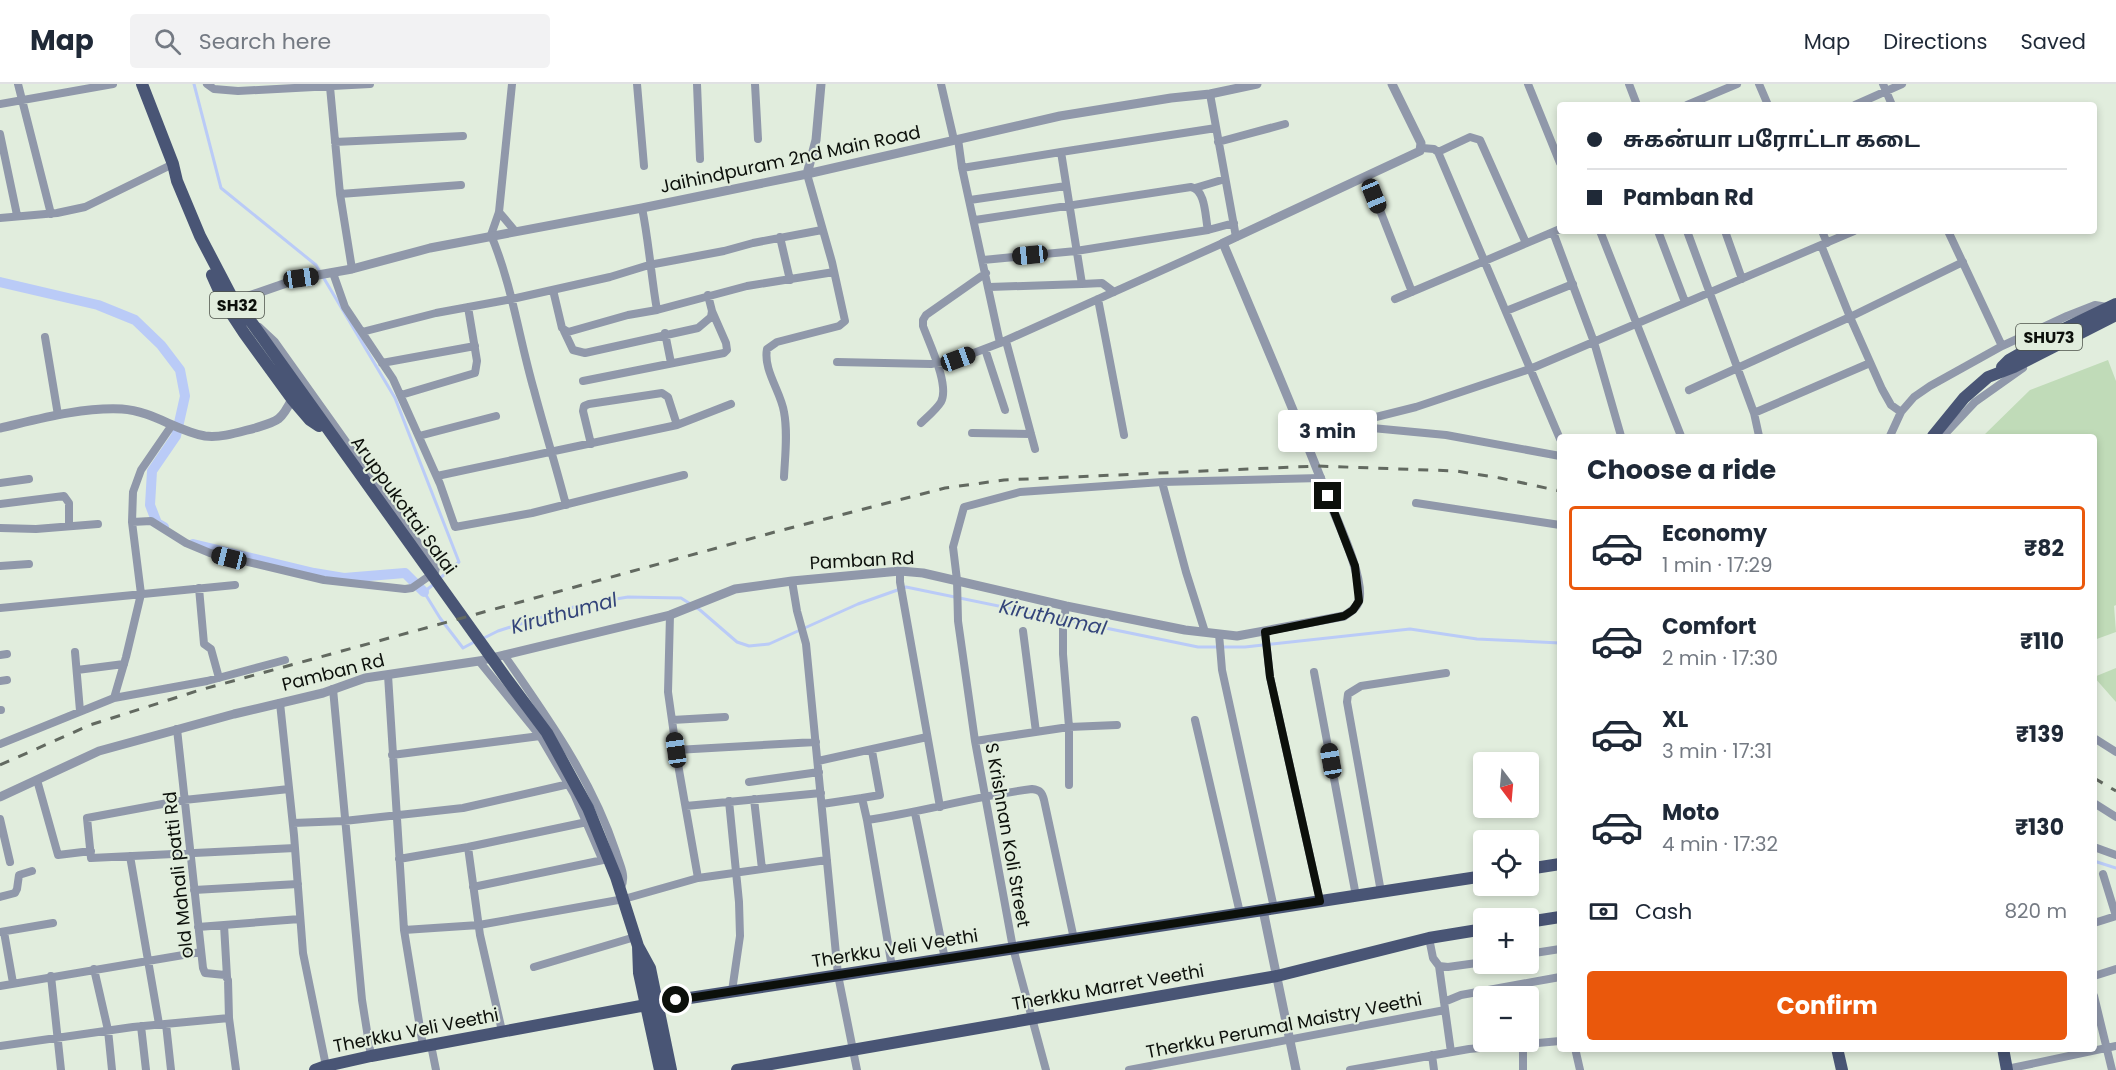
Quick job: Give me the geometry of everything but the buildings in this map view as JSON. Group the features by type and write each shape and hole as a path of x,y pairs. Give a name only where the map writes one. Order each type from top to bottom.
{"main road":[{"name":"Aruppukottai Salai","path":"142,84 173,164 177,182 200,236 234,302 252,323 547,733 588,808 620,888 637,941 639,973 652,1004 671,1070"},
{"path":"177,182 191,236 225,304 292,399 310,420 331,435"},
{"name":"SHU73","path":"1935,434 1964,398 2009,360 2064,329 2113,311"},
{"path":"1539,867 1557,864"},
{"name":"Therkku Veli Veethi","path":"320,1068 371,1056 652,1004 1473,878"},
{"path":"1539,920 1557,917"},
{"name":"Therkku Marret Veethi","path":"737,1070 1277,976 1428,938 1473,931"},
{"name":"Aruppukottai Salai","path":"652,1004 660,1070"},
{"path":"1838,1052 1842,1070"},
{"path":"2004,1052 2007,1070"}],"street":[{"path":"18,84 51,214"},
{"path":"0,104 113,84"},
{"path":"207,84 214,90 370,84"},
{"path":"512,84 499,212 491,235 500,256 512,299 566,505"},
{"path":"637,84 644,166"},
{"path":"697,84 700,159"},
{"path":"754,84 758,139"},
{"path":"784,477 786,422 766,353 770,346 777,342 843,324 845,317 807,174 816,140 821,84"},
{"path":"941,84 1003,342 1035,449"},
{"path":"1392,84 1422,148"},
{"path":"1528,84 1557,156"},
{"path":"1629,84 1636,102"},
{"path":"1694,102 1737,84"},
{"path":"1759,84 1767,102"},
{"path":"1860,102 1885,88 1902,84"},
{"name":"Jaihindpuram 2nd Main Road","path":"234,302 301,278 352,269 430,248 807,174 1060,116 1210,94 1252,85"},
{"path":"324,86 335,142 340,194 352,269"},
{"path":"1885,88 1891,102"},
{"path":"1210,94 1236,237"},
{"path":"1218,142 1285,124"},
{"path":"962,168 1216,128"},
{"path":"0,134 17,215"},
{"path":"335,142 463,136"},
{"path":"1422,148 1438,152 1470,137 1480,140 1526,243"},
{"path":"837,362 931,364 958,359 1003,342 1223,243 1367,177 1417,153 1422,148"},
{"path":"1061,152 1082,284"},
{"path":"1438,152 1558,434"},
{"path":"0,218 51,214 85,207 173,164"},
{"path":"1367,177 1412,292"},
{"path":"975,220 1195,188 1226,179"},
{"path":"340,194 461,185"},
{"path":"970,200 1066,186"},
{"path":"1195,188 1201,195 1208,230"},
{"path":"642,208 657,310"},
{"path":"499,212 515,231"},
{"path":"983,260 1076,251 1208,230 1234,222"},
{"path":"362,332 387,324 610,277 649,265 822,230"},
{"path":"1395,298 1556,230"},
{"path":"1557,234 1594,342 1620,434"},
{"path":"1601,234 1680,434"},
{"path":"1659,234 1685,302"},
{"path":"1688,234 1754,412 1759,434"},
{"path":"1726,234 1742,279"},
{"path":"1822,234 1850,317 1870,363 1891,405 1901,412"},
{"path":"1304,435 1416,407 1530,369 1847,234"},
{"path":"1949,234 2002,346"},
{"path":"780,237 790,280"},
{"name":"Pamban Rd","path":"0,797 99,751 177,729 333,689 366,678 479,661 670,615 735,589 792,581 900,577 923,573 957,584 1066,610 1205,632 1219,638 1265,635 1344,616 1353,610 1359,601 1355,566 1304,435 1223,243"},
{"path":"1689,390 1850,317 1963,262"},
{"path":"564,331 572,332 599,323 747,286 834,272"},
{"path":"333,273 345,307 393,379 437,476 455,527 532,513 684,475"},
{"path":"921,423 942,401 943,391 937,363 923,326 923,320 926,315 986,273"},
{"path":"989,287 1102,283 1114,292"},
{"path":"1506,311 1573,284"},
{"path":"553,290 564,331 573,350 585,353 665,333 698,328 708,321 712,311"},
{"path":"584,381 721,354 727,350 708,295"},
{"path":"1098,299 1124,435"},
{"path":"1891,434 1901,412 1914,397 2002,346 2095,305 2113,311 2106,326 2042,357 2007,378 1976,402 1945,434"},
{"path":"400,395 475,373 477,361 468,307"},
{"path":"132,522 151,521 198,550 324,580 405,590 434,574 436,568 275,342 261,328 252,323"},
{"path":"665,333 671,363"},
{"path":"45,337 58,415"},
{"path":"382,363 475,346"},
{"path":"985,349 1005,410"},
{"path":"1754,412 1870,363"},
{"path":"591,444 583,411 584,406 589,404 662,393 668,397 677,425"},
{"path":"0,428 58,415 109,409 138,412 205,436 229,435 277,421 286,411 292,399"},
{"path":"437,476 677,425 731,404"},
{"path":"420,436 496,417"},
{"path":"114,698 141,594 132,522 135,482 172,424"},
{"path":"1346,426 1446,435 1557,455"},
{"path":"972,433 1031,434"},
{"path":"1205,632 1162,482 1321,478"},
{"path":"0,483 28,479"},
{"name":"S Krishnan Koli Street","path":"1046,1070 1013,948 975,741 957,602 953,547 964,507 1020,492 1162,482"},
{"path":"0,504 64,496 69,503 69,526"},
{"path":"1416,503 1557,525"},
{"path":"0,528 36,529 98,524"},
{"path":"0,566 29,564"},
{"path":"900,577 940,807"},
{"path":"792,581 804,636 838,975 857,1070"},
{"path":"0,608 235,585"},
{"path":"199,588 204,644 211,649 219,678"},
{"path":"1066,610 1063,654 1069,727 1069,785"},
{"path":"670,615 668,692 698,878"},
{"path":"1023,631 1036,732"},
{"path":"1265,635 1270,677 1320,901"},
{"path":"1219,638 1220,655 1268,909 1277,976 1296,1070"},
{"path":"75,652 80,711"},
{"path":"504,655 561,738 593,794 610,834 623,874 623,884 620,888"},
{"path":"0,744 114,698 219,678 285,660"},
{"path":"479,661 540,736 587,822 612,881 620,888"},
{"path":"76,670 124,663"},
{"path":"1314,672 1356,896"},
{"path":"1381,892 1347,702 1348,694 1361,686 1446,673"},
{"path":"388,675 404,930 411,987 436,1070"},
{"path":"333,689 362,1000 371,1056"},
{"path":"280,703 290,789 303,953 320,1068"},
{"path":"672,720 725,717"},
{"path":"1195,720 1240,914"},
{"path":"975,741 1069,727 1117,725"},
{"name":"old Mahali patti Rd","path":"177,729 205,973 227,977"},
{"path":"392,755 540,736"},
{"path":"818,762 927,737"},
{"path":"2097,740 2116,752"},
{"path":"676,750 816,741"},
{"path":"822,804 880,795 872,750"},
{"path":"748,782 819,772"},
{"path":"37,780 58,855 91,851"},
{"path":"293,823 344,821 463,808 568,784"},
{"path":"290,789 184,800 87,818 92,858 295,848"},
{"path":"867,820 915,813 985,795 1032,789 1042,793 1074,939"},
{"path":"686,806 821,793"},
{"path":"862,798 892,967"},
{"path":"754,799 762,869"},
{"path":"729,801 740,936 732,991"},
{"path":"2097,805 2116,817"},
{"path":"915,813 945,959"},
{"path":"0,819 10,862"},
{"path":"399,859 587,822"},
{"path":"468,847 479,925 502,1031"},
{"path":"2097,848 2116,855"},
{"path":"130,856 147,960 171,1070"},
{"path":"473,887 603,860"},
{"path":"404,930 479,925 620,888 827,860"},
{"path":"0,897 15,893 19,875 32,871"},
{"path":"2097,922 2116,916 2103,874"},
{"path":"2106,884 2116,880"},
{"path":"194,890 298,884"},
{"path":"198,927 300,919"},
{"path":"13,983 2,932 52,923"},
{"path":"224,925 229,1018 236,1070"},
{"path":"1428,938 1433,958 1439,966 1451,1052"},
{"path":"534,967 637,941"},
{"path":"1539,952 1557,949"},
{"path":"0,986 201,952"},
{"path":"1439,966 1473,964"},
{"path":"94,969 108,1030 112,1070"},
{"path":"2097,974 2116,969"},
{"path":"51,976 61,1070"},
{"name":"Therkku Perumal Maistry Veethi","path":"1129,1070 1290,1040 1445,1006 1461,995 1557,978"},
{"path":"2097,1008 2112,1070"},
{"path":"0,1046 108,1030 229,1018"},
{"path":"141,1026 146,1070"},
{"path":"1539,1043 1557,1041"},
{"path":"2097,1050 2116,1046"},
{"path":"1350,1070 1473,1050"},
{"path":"1523,1052 1523,1070"},
{"path":"1576,1052 1580,1070"},
{"path":"2007,1070 2089,1052"},
{"path":"1432,1055 1434,1070"}],"green space":[{"path":"2108,360 2116,381 2116,605 2114,606 2116,632 2097,639 2097,434 1985,434 2030,390"},
{"path":"2116,668 2116,702 2097,680 2097,676"}],"waterway":[{"name":"Kiruthumal","path":"194,84 221,188 316,265 395,398 459,562 439,579"},
{"path":"0,282 98,305 135,320 161,345 180,370 185,396 176,436 152,471 150,505 157,523 164,527"},
{"path":"193,544 344,578 405,573 424,592"},
{"name":"Kiruthumal","path":"434,584 424,592 440,618 463,648 476,641"},
{"name":"Kiruthumal","path":"482,639 498,631 580,605 628,597 681,598 700,610 737,642 749,646 769,644 858,604 906,587 1198,647 1245,647 1410,629 1477,639 1557,643"},
{"name":"Kiruthumal","path":"2097,862 2116,868"}],"railway":[{"path":"0,765 90,725 200,690 775,532 945,488 1004,480 1317,466 1456,471 1557,490"},
{"path":"2097,780 2116,791"}],"route":[{"path":"676,1000 1320,901 1270,677 1265,632 1344,616 1353,610 1359,601 1355,566 1328,496"}]}
